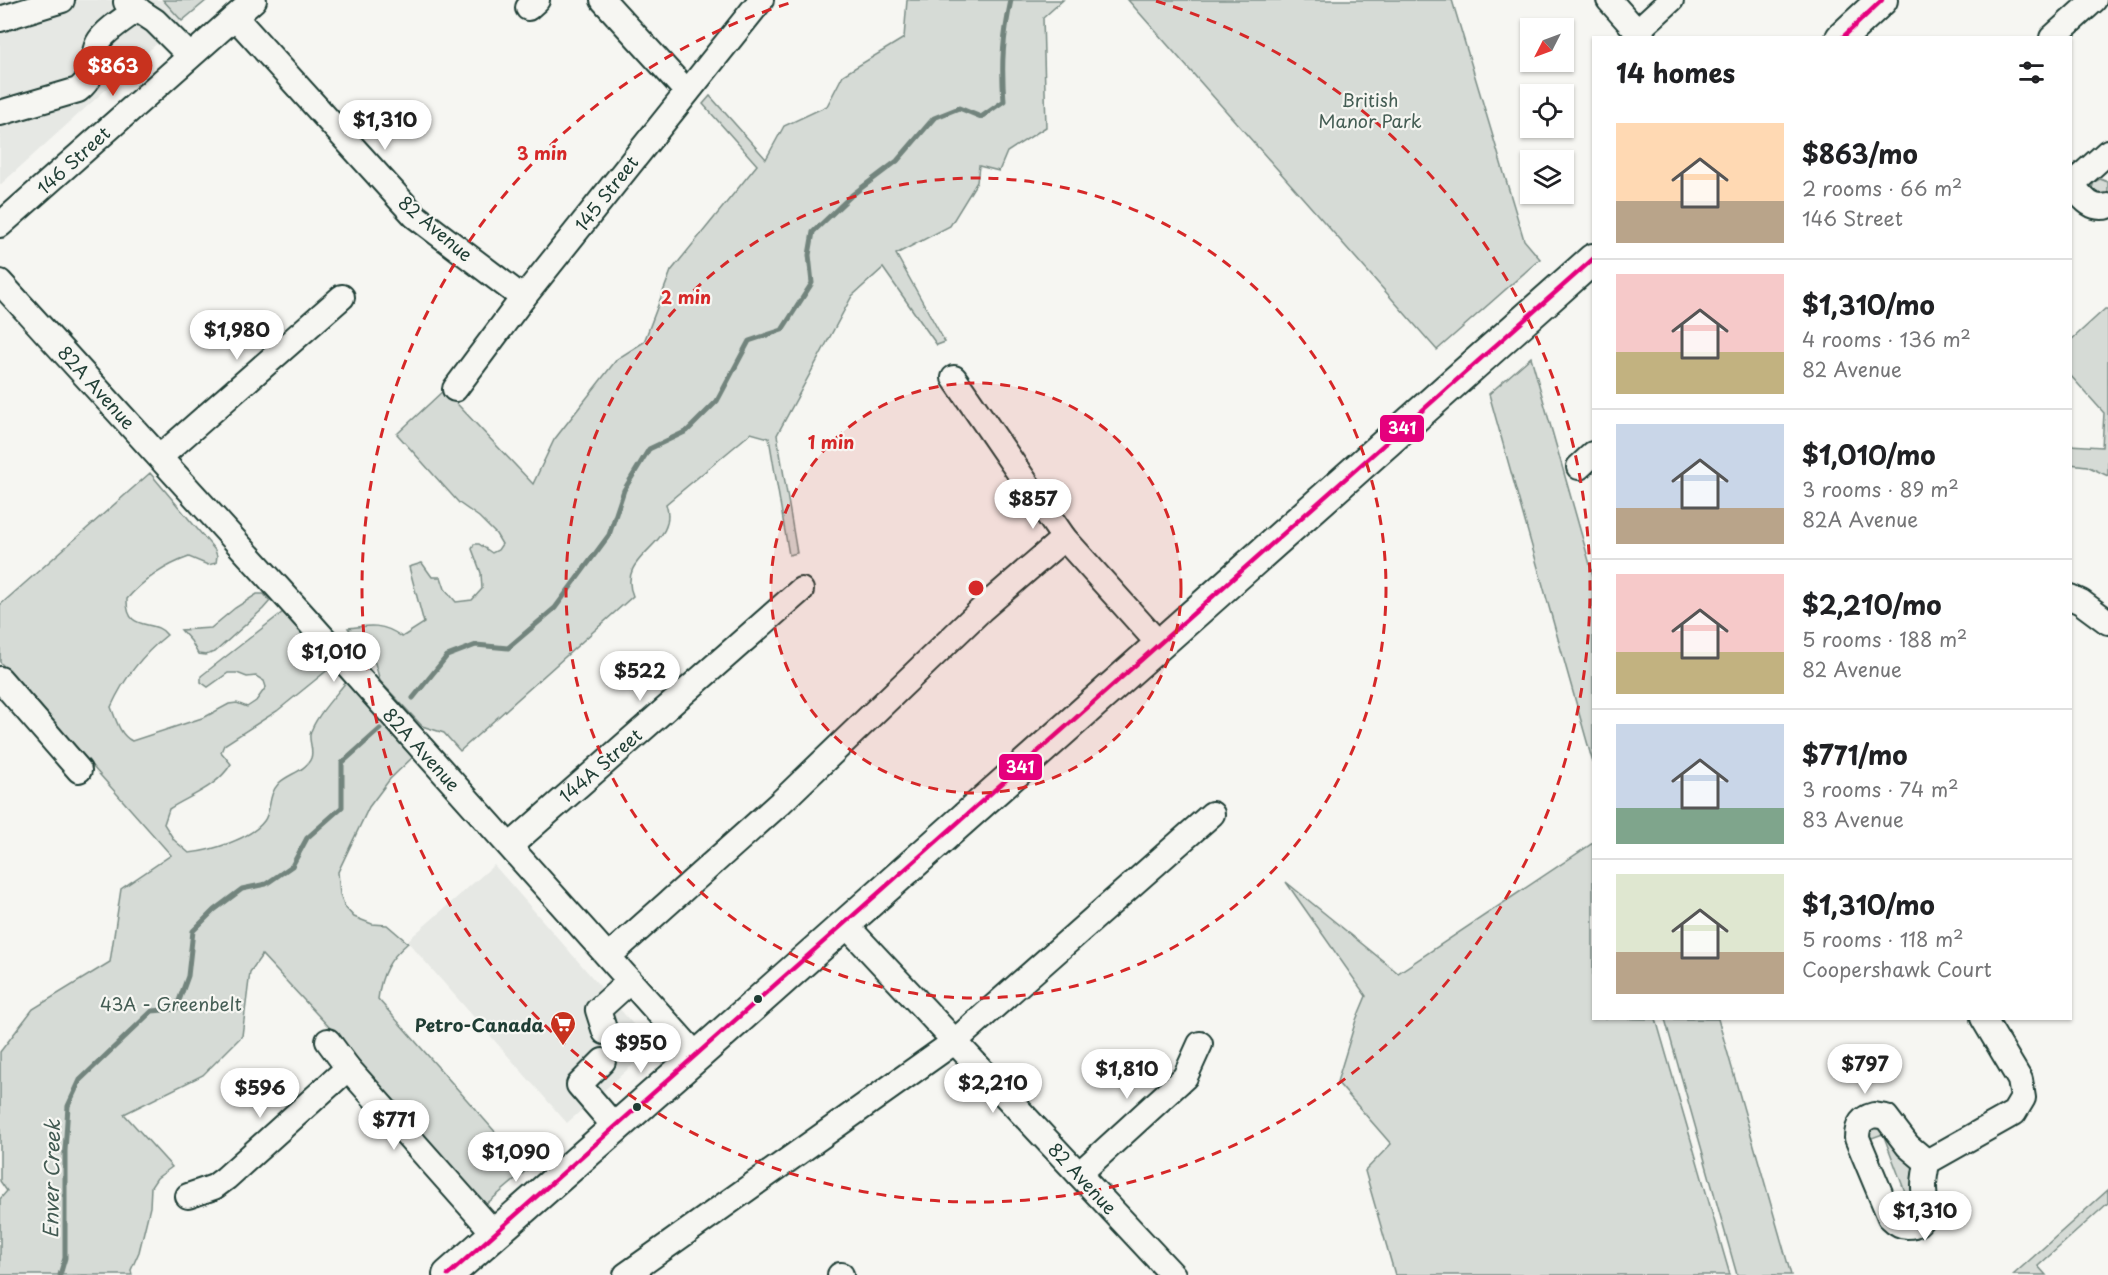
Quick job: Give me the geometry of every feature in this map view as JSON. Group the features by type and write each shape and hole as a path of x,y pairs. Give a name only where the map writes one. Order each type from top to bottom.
{"main road":[{"path":"1843,36 1882,0"},
{"path":"448,1275 1592,260"}],"street":[{"path":"0,19 62,0"},
{"name":"146 Street","path":"0,225 254,0"},
{"path":"603,0 687,92"},
{"name":"145 Street","path":"455,389 523,297 761,0"},
{"path":"1609,0 1640,34 1671,0"},
{"path":"2054,36 2094,0"},
{"path":"0,113 78,90 84,85 94,68 98,42 116,26 131,4 155,21 190,56"},
{"name":"82 Avenue","path":"235,17 415,216 523,297"},
{"path":"2072,185 2106,159"},
{"path":"2072,187 2092,206 2098,208 2108,206"},
{"name":"82A Avenue","path":"0,282 697,1056"},
{"path":"160,457 342,297"},
{"path":"954,378 1064,538 1159,644"},
{"path":"609,956 780,803 981,610 1064,538"},
{"name":"144A Street","path":"510,846 801,590"},
{"path":"2072,598 2108,622"},
{"path":"0,680 79,770"},
{"path":"626,1275 954,1042 1212,814"},
{"name":"82 Avenue","path":"844,924 1173,1275"},
{"path":"605,1032 598,1010 630,981"},
{"path":"1927,1162 2014,1113 2023,1098 2020,1080 1990,1022"},
{"path":"328,1041 348,1068 495,1234"},
{"path":"1079,1174 1185,1077 1200,1044"},
{"path":"603,1061 579,1085 616,1128"},
{"path":"188,1196 214,1187 226,1178 348,1068"}],"shaded area":[{"path":"0,0 163,0 182,21 0,185"},
{"path":"494,865 653,1047 567,1123 407,941"}],"green space":[{"path":"163,0 207,0 182,21"},
{"path":"907,0 1063,0 1043,18 1046,127 1007,152 999,171 979,166 977,182 950,226 896,254 945,342 937,345 883,268 852,296 777,435 797,553 789,555 769,438 751,433 666,504 668,519 664,530 657,541 639,559 633,570 630,581 633,596 460,751 444,733 422,726 380,681 375,663 348,628 383,627 402,637 424,623 409,567 422,563 432,577 441,577 445,589 456,602 472,600 482,589 481,573 472,549 474,544 479,544 492,553 502,544 496,534 479,517 459,503 397,434 444,390 533,484 554,440 617,359 644,342 671,271 757,165 703,104 710,96 766,159 784,126 827,106 843,75 904,38"},
{"name":"British Manor Park","path":"1128,0 1452,0 1524,240 1540,259 1437,350"},
{"path":"2100,179 2108,182 2108,196 2104,199 2091,191 2094,182"},
{"path":"2105,309 2108,309 2108,476 2087,466 2072,464 2072,445 2102,447 2104,413 2072,377 2072,339"},
{"path":"1531,357 1592,571 1592,759 1489,394"},
{"name":"43A - Greenbelt","path":"150,473 215,550 217,556 216,563 208,565 189,557 172,564 148,579 127,599 131,617 142,624 162,630 167,635 134,668 111,707 124,735 132,741 205,717 229,704 237,703 247,707 256,701 266,687 264,681 256,676 247,677 237,673 228,673 208,687 201,682 201,676 283,612 335,664 277,711 224,745 221,752 231,764 225,772 211,785 169,809 164,824 174,840 189,853 230,843 258,827 266,817 275,788 309,762 312,755 310,735 312,729 346,682 414,756 390,779 369,807 338,872 340,894 345,907 354,917 372,924 387,925 408,943 387,968 381,982 378,999 528,1169 484,1206 329,1027 262,955 250,972 242,1036 203,1075 124,1114 172,1167 157,1178 151,1187 150,1207 139,1252 131,1270 132,1275 0,1275 0,1199 7,1191 0,1181 0,1052 33,1009 110,962 121,889 171,855 0,662 0,605"},
{"path":"257,594 264,594 270,601 263,609 215,652 206,655 198,654 191,641 181,630 211,628 235,608"},
{"path":"1592,844 1592,1020 1656,1020 1730,1275 1395,1275 1365,1171 1391,1144 1337,1082 1356,1020 1366,996 1286,882 1398,973"},
{"path":"1665,1020 1718,1020 1791,1275 1737,1275"},
{"path":"1879,1125 1913,1166 1917,1207 1909,1217 1897,1211 1910,1205 1883,1134 1869,1139 1870,1129"},
{"path":"2108,1190 2108,1203 2038,1266 2046,1275 2013,1275"}],"waterway":[{"name":"Enver Creek","path":"413,698 447,656 476,645 508,648 555,608 609,535 624,490 649,449 687,431 717,401 749,341 782,330 812,283 809,255 813,232 852,195 897,161 934,118 959,108 981,117 1004,101 1003,50 1011,0"},
{"name":"Enver Creek","path":"60,1275 65,1258 65,1151 68,1106 80,1080 152,1011 176,1009 188,976 193,931 214,910 242,889 266,884 292,866 307,838 342,807 342,763 380,729"}],"transit line":[{"name":"341","path":"1844,36 1882,0"},
{"name":"341","path":"448,1275 1592,260"}],"place":[{"name":"Petro-Canada","path":"563,1047"}]}
